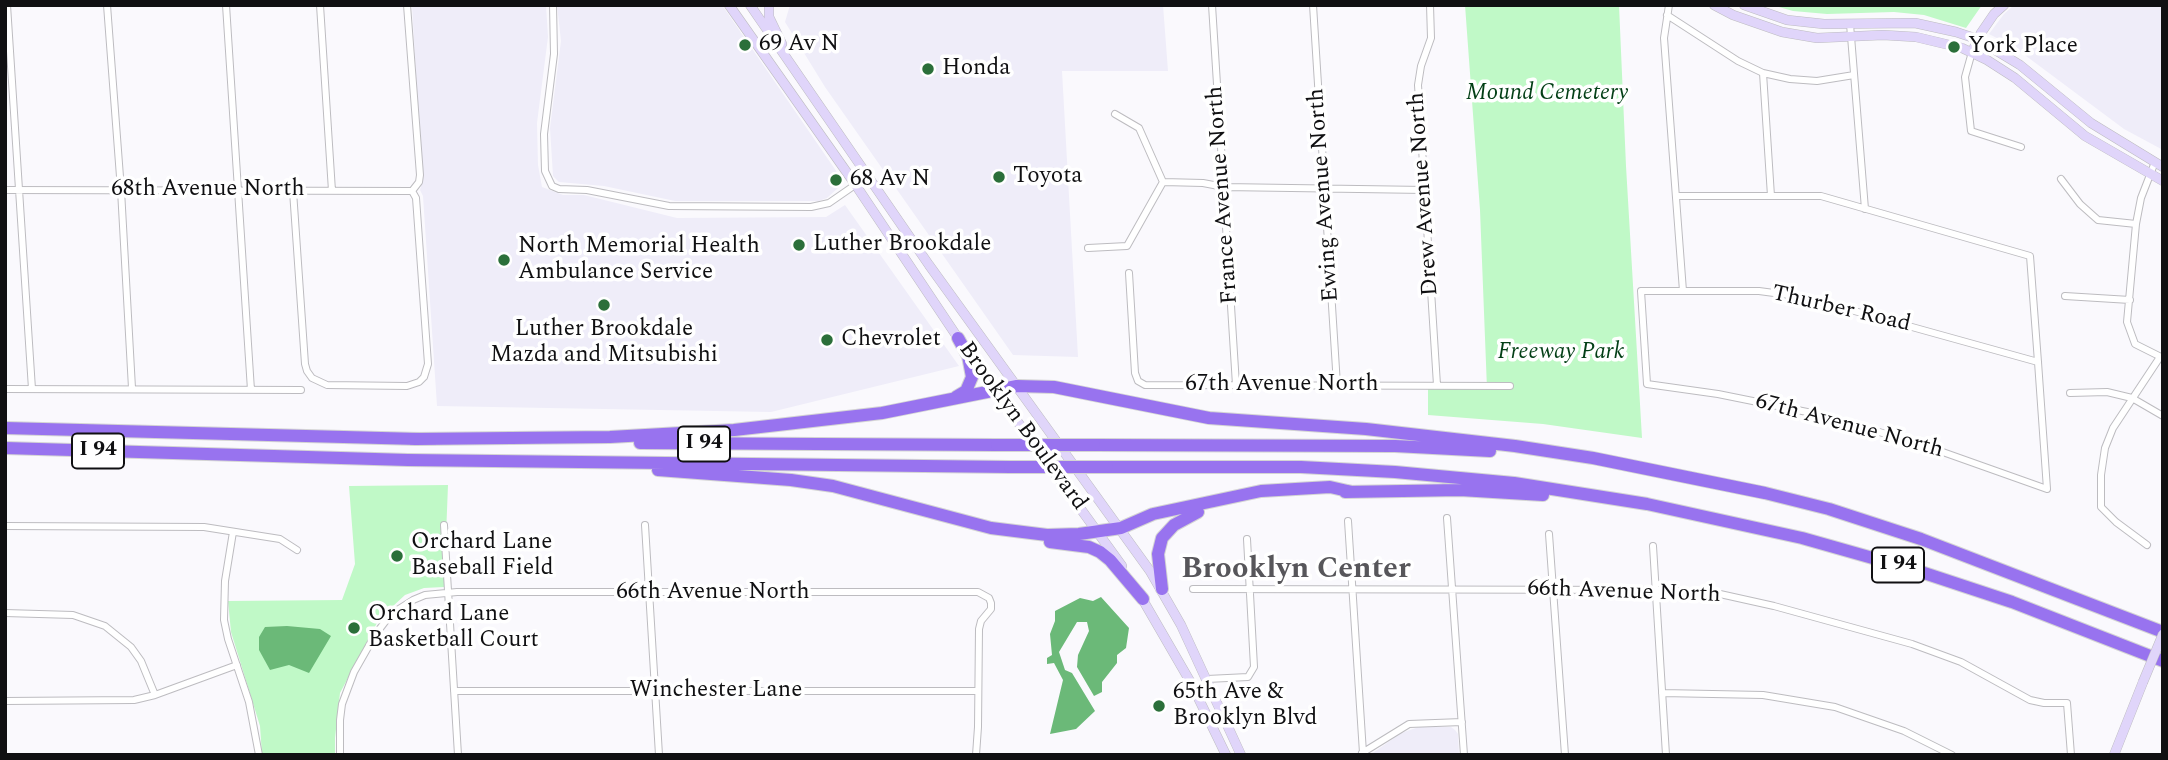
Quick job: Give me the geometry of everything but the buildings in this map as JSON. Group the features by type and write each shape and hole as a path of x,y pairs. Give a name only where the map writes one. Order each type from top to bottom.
{"highway":[{"path":"950,400 965,391 972,377 968,356 958,338"},
{"path":"412,439 579,438 734,430 882,413 1017,386 1068,389 1209,418 1337,426 1515,446 1647,470"},
{"name":"I 94","path":"5,428 412,439 1433,447 1540,455 1647,470 1775,495 1872,523 1967,556 2163,633"},
{"name":"I 94","path":"5,448 422,460 1370,470 1514,483 1624,500 1756,527 1915,570 2036,611 2163,661"},
{"path":"627,463 666,471 775,478 833,486 991,528 1033,534 1098,532 1270,498 1352,492 1460,490 1624,500"},
{"path":"1126,526 1153,514 1261,491 1331,487 1352,492"},
{"path":"1162,589 1158,554 1162,538 1174,524 1198,512"},
{"path":"952,517 1004,534 1094,549 1110,560 1143,599"}],"main road":[{"name":"Brooklyn Boulevard","path":"729,5 855,184 994,391 1098,532 1143,599 1191,683 1226,755"},
{"name":"Brooklyn Boulevard","path":"750,5 1017,386 1126,526 1162,589 1207,678 1241,755"},
{"path":"769,5 769,17 791,65"},
{"path":"1714,5 1733,15 1782,32 1817,38 1883,35 1916,37 1972,52 2015,78 2085,136 2163,181"},
{"path":"1744,5 1787,20 1824,24 1915,23 1977,39 2020,65 2091,123 2159,164"},
{"path":"1972,52 1977,39 1994,14 2004,5"},
{"path":"2114,755 2163,633"}],"street":[{"path":"7,5 32,389"},
{"path":"107,5 132,388"},
{"path":"226,5 251,390"},
{"path":"320,5 332,191"},
{"path":"293,191 305,363 312,378 327,385 413,385 424,377 428,363 416,198 412,191 419,182 420,175 407,5"},
{"path":"553,5 554,54 544,134 545,171 552,186 669,206 818,206 829,203 868,176"},
{"name":"France Avenue North","path":"1212,5 1236,385"},
{"name":"Ewing Avenue North","path":"1313,5 1337,385"},
{"name":"Drew Avenue North","path":"1430,5 1431,38 1418,76 1437,385"},
{"path":"1669,5 1664,38 1683,291"},
{"path":"1667,15 1738,61 1763,73 1817,81 1854,75"},
{"path":"1850,24 1865,209"},
{"path":"1972,52 1965,77 1971,131 2021,147"},
{"path":"1763,73 1771,196"},
{"path":"1115,114 1139,128 1163,182"},
{"path":"2147,545 2101,507 2100,492 2105,448 2113,428 2162,357 2141,347 2132,338 2127,322 2141,198 2150,174 2159,164"},
{"path":"2061,180 2080,204 2098,220 2136,224"},
{"path":"1163,182 1203,183 1224,187 1425,190"},
{"path":"1088,248 1127,246 1163,182"},
{"name":"68th Avenue North","path":"5,190 412,191"},
{"path":"1677,196 1821,196 2030,256 2038,362"},
{"name":"67th Avenue North","path":"1129,273 1135,373 1138,381 1145,385 1510,386"},
{"name":"Thurber Road","path":"1647,384 1640,291 1759,291 1804,297 2038,362"},
{"path":"2065,296 2130,300"},
{"name":"67th Avenue North","path":"1647,384 1718,394 1822,415 1923,445 2047,489 2038,362"},
{"path":"5,389 301,390"},
{"path":"2070,393 2107,391 2132,398 2163,415"},
{"path":"1447,518 1464,755"},
{"path":"1348,522 1362,754 1409,724 1462,722"},
{"path":"444,524 458,755"},
{"path":"645,525 659,755"},
{"path":"5,526 204,527 280,539 297,550"},
{"path":"233,532 225,581 224,610 228,639 250,702 259,755"},
{"path":"1549,534 1564,755"},
{"path":"1207,678 1248,677 1252,673 1255,660 1247,539"},
{"path":"1653,545 1666,755"},
{"name":"66th Avenue North","path":"1193,589 1655,590 1720,594 1774,606 1937,652 1961,662 2030,700 2067,703 2071,755"},
{"name":"66th Avenue North","path":"340,755 340,720 347,687 382,624 401,606 425,595 978,592 989,598 991,603 991,609 981,621 979,629 978,691"},
{"path":"5,613 73,615 112,630 131,647 141,661 155,695"},
{"path":"112,630 117,622"},
{"path":"5,701 119,701 155,695 237,665"},
{"name":"Winchester Lane","path":"454,691 978,691"},
{"path":"976,755 978,691"},
{"path":"1662,693 1763,695 1835,707 1904,731 1952,755"}],"shaded area":[{"path":"412,5 546,5 548,37 537,123 538,165 542,187 563,195 584,195 677,218 826,217 845,205 959,366 771,412 437,406 423,196 420,190 422,182"},
{"path":"557,5 722,5 841,178 839,187 827,198 819,201 675,201 604,186 559,182 553,176 550,128 561,41"},
{"path":"790,5 1163,5 1168,71 1062,71 1078,357 1013,355 825,87 785,22"},
{"path":"2014,5 2163,5 2163,150 2124,129 2014,47 1989,34"},
{"path":"1101,597 1129,628 1126,648 1117,655 1117,663 1102,682 1102,692 1094,696 1077,667 1078,655 1089,631 1087,622 1077,622 1059,652 1065,670 1072,673 1095,711 1076,729 1050,734 1063,680 1054,663 1047,664 1047,658 1052,655 1050,634 1055,621 1055,611 1080,598 1093,601"},
{"path":"265,627 320,629 331,636 309,673 289,665 270,670 259,650 259,637"},
{"path":"1419,727 1451,727 1458,734 1459,755 1370,755 1401,733"}],"green space":[{"name":"Mound Cemetery","path":"1465,5 1619,5 1642,438 1543,424 1428,415 1428,389 1487,389 1480,210"},
{"path":"1772,5 1982,5 1966,28 1924,15 1894,12 1827,14 1793,11"},
{"path":"448,485 444,587 424,588 405,595 379,619 340,693 335,755 262,755 260,726 231,632 228,601 342,600 355,564 349,486"}],"place":[{"name":"69 Av N","path":"745,45"},
{"name":"York Place","path":"1954,47"},
{"name":"Honda","path":"928,69"},
{"name":"Toyota","path":"999,177"},
{"name":"68 Av N","path":"836,180"},
{"name":"Luther Brookdale","path":"799,245"},
{"name":"North Memorial Health Ambulance Service","path":"504,260"},
{"name":"Luther Brookdale Mazda and Mitsubishi","path":"604,305"},
{"name":"Chevrolet","path":"827,340"},
{"name":"Orchard Lane Baseball Field","path":"397,556"},
{"name":"Orchard Lane Basketball Court","path":"354,628"},
{"name":"65th Ave & Brooklyn Blvd","path":"1159,706"}],"district":[{"name":"Brooklyn Center","path":"1296,571"}],"park label":[{"name":"Freeway Park","path":"1561,353"}]}
